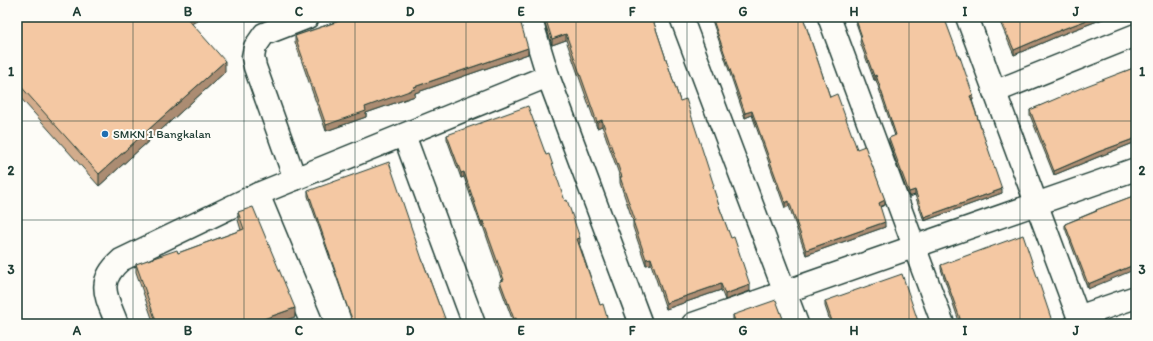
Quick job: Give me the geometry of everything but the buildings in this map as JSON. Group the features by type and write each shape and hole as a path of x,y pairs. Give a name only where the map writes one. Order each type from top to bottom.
{"street":[{"path":"295,180 255,68 253,57 255,47 264,34 308,17"},
{"path":"530,17 548,76 641,324"},
{"path":"681,17 797,324"},
{"path":"829,17 943,324"},
{"path":"966,17 1080,321 1136,297"},
{"path":"994,92 1136,35"},
{"path":"117,324 105,291 106,282 115,266 121,260 258,194 548,76"},
{"path":"404,135 474,324"},
{"path":"693,324 784,291 1037,205 1136,169"},
{"path":"258,194 312,324"}],"place":[{"name":"SMKN 1 Bangkalan","path":"105,134"}]}
